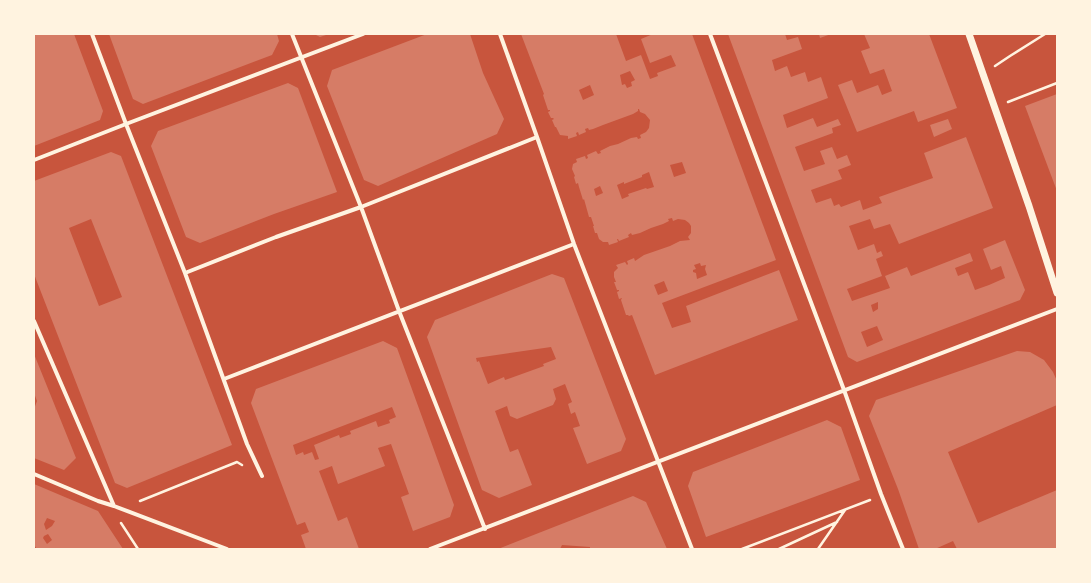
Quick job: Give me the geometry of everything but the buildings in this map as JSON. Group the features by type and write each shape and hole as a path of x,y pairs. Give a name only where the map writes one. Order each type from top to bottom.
{"street":[{"path":"92,34 185,274 224,379 246,444 262,476"},
{"path":"292,34 361,207 399,311 484,529"},
{"path":"34,160 363,34"},
{"path":"500,34 538,137 574,244 692,549"},
{"path":"710,34 844,390 881,494 903,549"},
{"path":"969,34 1057,293"},
{"path":"185,274 276,237 361,207 538,137"},
{"path":"224,379 574,244"},
{"path":"430,549 1057,309"},
{"path":"34,321 114,506"},
{"path":"34,474 98,501 227,549"}],"path":[{"path":"984,75 1010,56 1045,34"},
{"path":"994,107 1057,83"},
{"path":"138,549 116,515 114,506 142,501 237,462 262,476"},
{"path":"742,549 881,494"},
{"path":"818,549 846,509"},
{"path":"779,549 837,522"}]}
